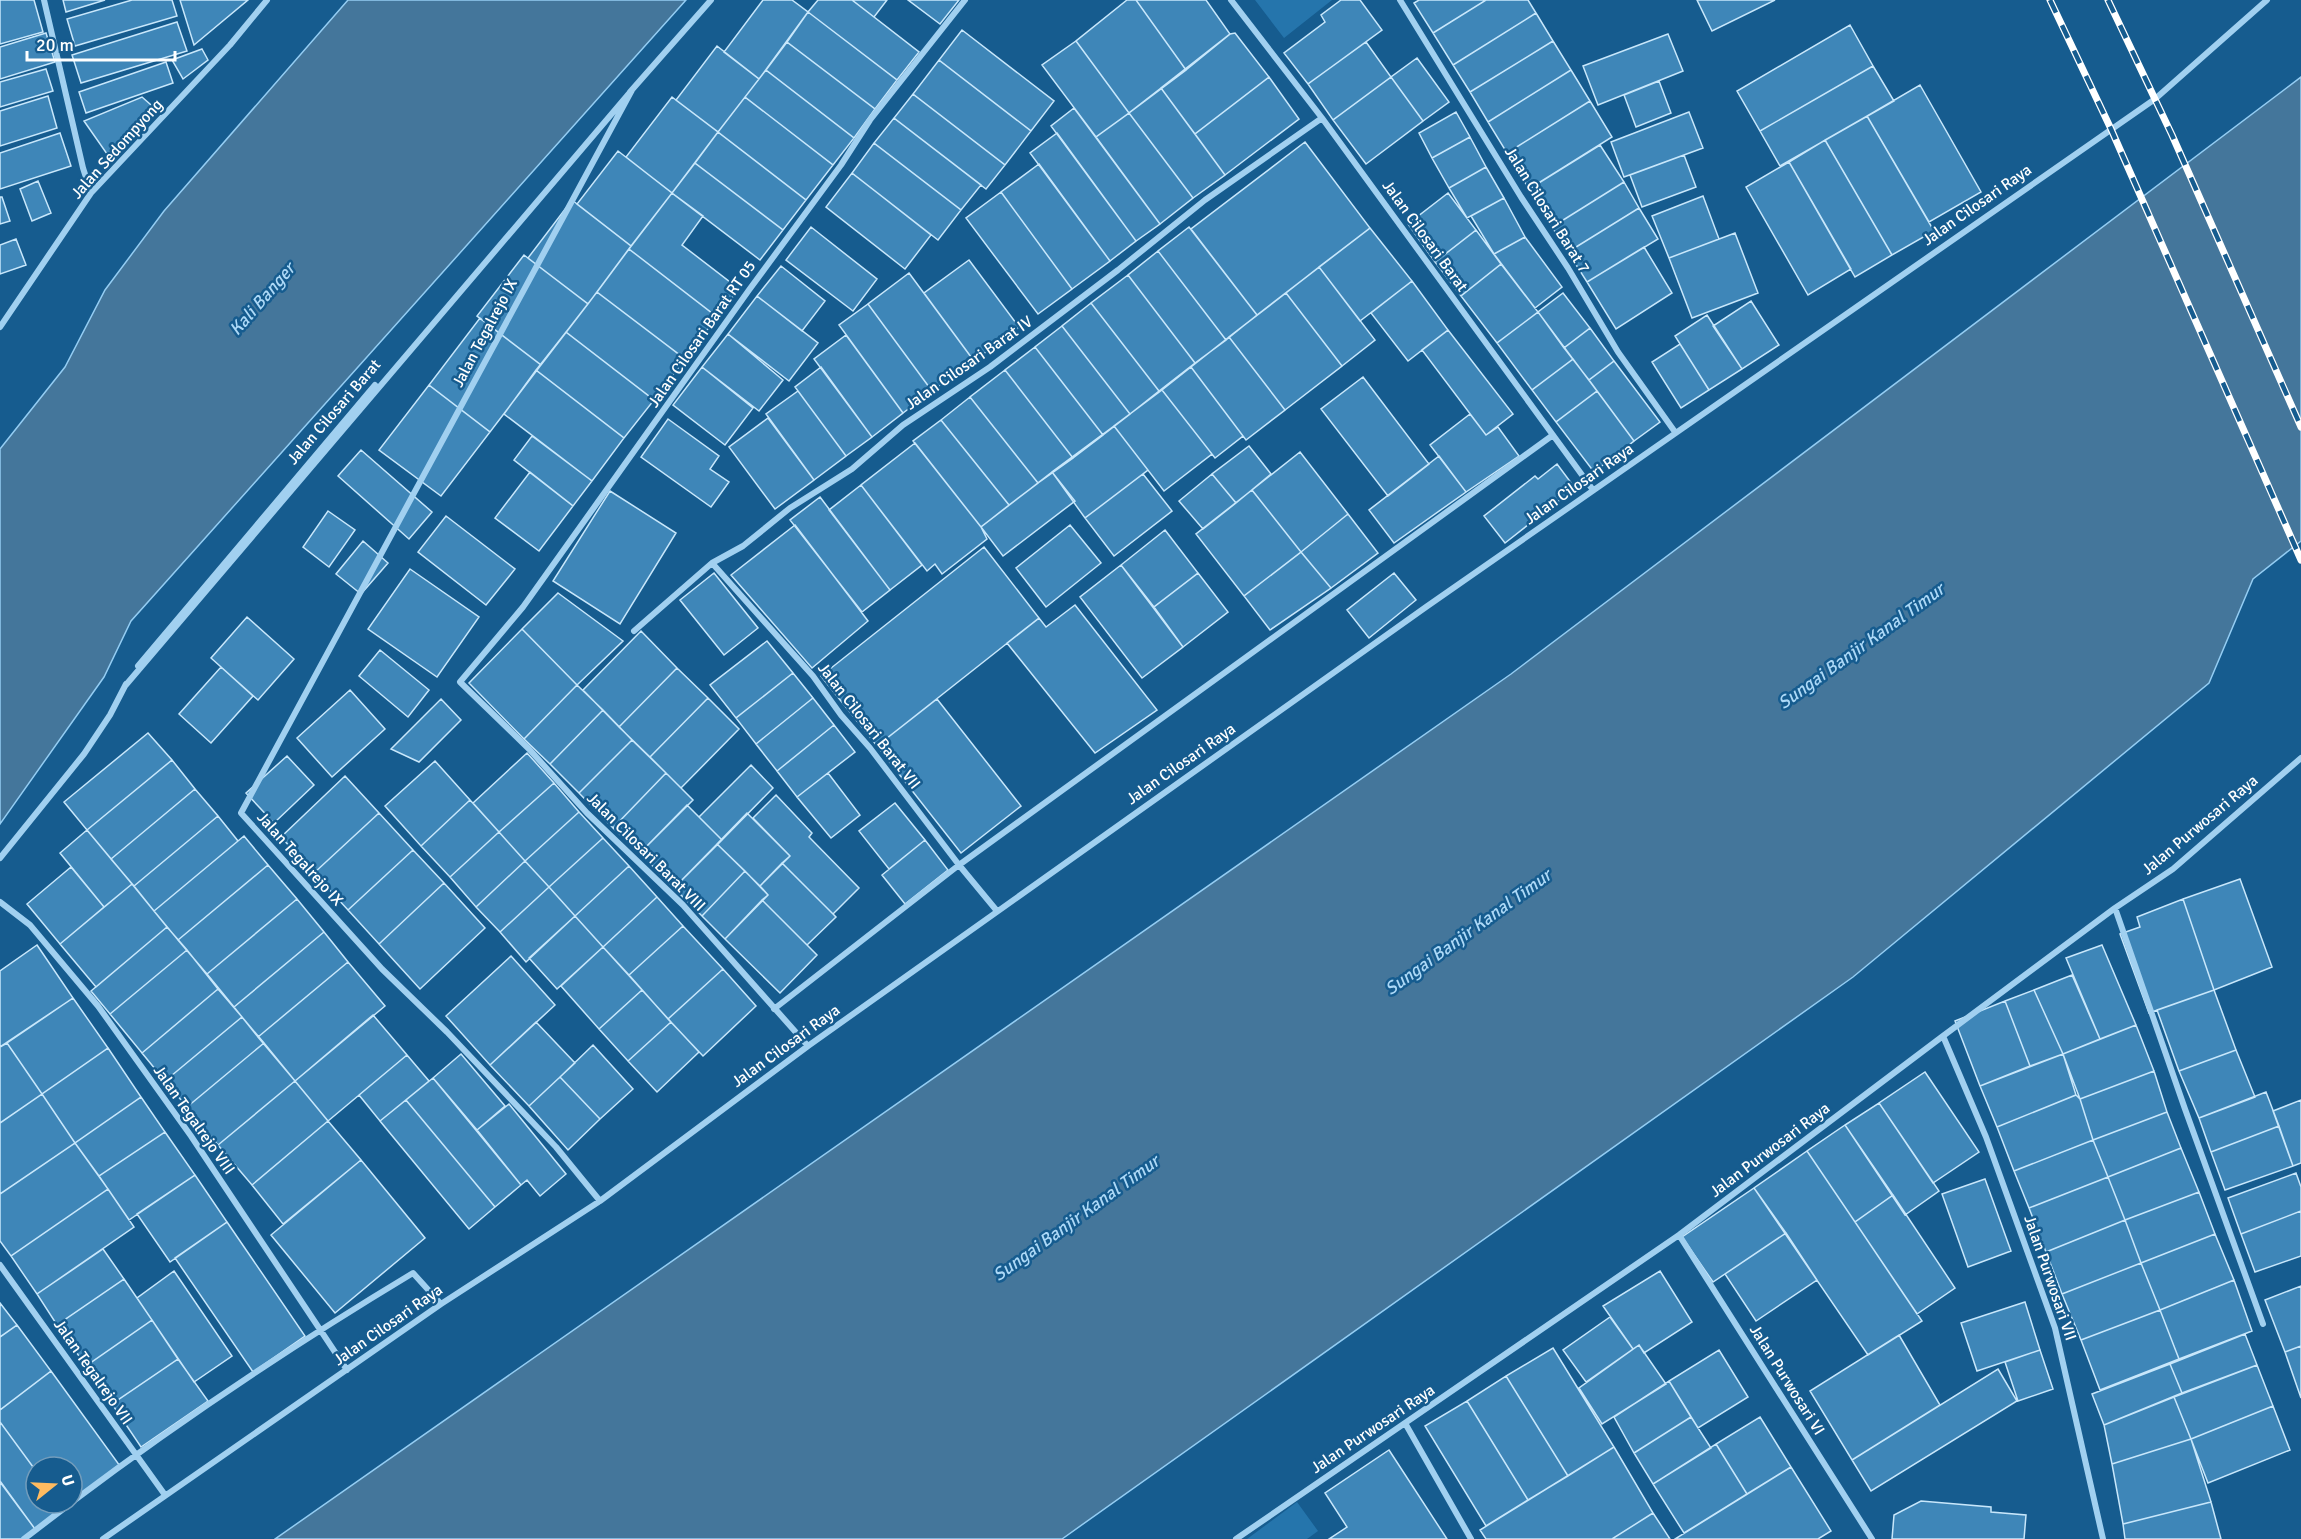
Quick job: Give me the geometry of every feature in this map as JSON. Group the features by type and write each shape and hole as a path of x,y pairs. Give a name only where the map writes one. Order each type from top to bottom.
{"street":[{"path":"44,0 83,168 91,193"},
{"name":"Jalan Sedompyong","path":"0,327 91,193 230,45 267,0"},
{"name":"Jalan Cilosari Barat","path":"0,858 84,754 110,716 144,656 711,0"},
{"name":"Jalan Cilosari Barat RT 05","path":"460,682 523,607 870,120 965,0"},
{"name":"Jalan Cilosari Barat","path":"1232,0 1322,118 1593,490"},
{"name":"Jalan Cilosari Barat 7","path":"1400,0 1618,352 1675,432"},
{"name":"Jalan Cilosari Raya","path":"103,1539 441,1304 600,1201 808,1046 997,911 1675,432 2155,99 2267,0"},
{"name":"Jalan Tegalrejo IX","path":"600,1201 556,1147 447,1032 382,969 308,890 241,813 632,90"},
{"name":"Jalan Cilosari Barat IV","path":"634,631 712,563 742,546 790,508 852,468 903,425 990,367 1205,201 1322,118"},
{"path":"774,1009 959,865 1553,435"},
{"name":"Jalan Cilosari Barat VII","path":"712,563 813,676 841,715 870,748 997,911"},
{"name":"Jalan Cilosari Barat VIII","path":"460,682 529,749 587,813 683,905 808,1046"},
{"name":"Jalan Purwosari Raya","path":"1236,1539 1679,1235 1942,1035 2115,908 2173,869 2301,758"},
{"name":"Jalan Tegalrejo VIII","path":"0,902 30,925 98,1006 191,1136 347,1370"},
{"path":"2115,908 2263,1324"},
{"name":"Jalan Purwosari VII","path":"1942,1035 1986,1137 2055,1328 2103,1539"},
{"name":"Jalan Purwosari VI","path":"1679,1235 1872,1539"},
{"name":"Jalan Tegalrejo VII","path":"0,1264 165,1495"},
{"path":"84,1494 135,1455 319,1329 413,1273 441,1304"},
{"path":"1405,1423 1471,1539"},
{"path":"24,1539 56,1515"}],"shaded area":[{"path":"1255,0 1332,0 1284,38"},
{"path":"1297,1502 1318,1531 1307,1539 1247,1539"}],"water":[{"name":"Kali Banger","path":"348,0 686,0 131,621 104,677 0,824 0,449 65,367 105,290 164,211"},
{"name":"Sungai Banjir Kanal Timur","path":"2301,77 2301,541 2253,579 2209,683 1853,977 1062,1539 275,1539 1511,674"}],"building":[{"path":"0,0 34,0 43,32 0,44"},
{"path":"63,0 105,0 66,12"},
{"path":"132,0 172,0 177,16 75,46 67,19"},
{"path":"180,0 248,0 194,45"},
{"path":"763,0 792,0 808,12 759,79 724,52"},
{"path":"818,0 852,0 919,52 897,80 808,12"},
{"path":"852,0 887,0 874,17"},
{"path":"908,0 959,0 940,24"},
{"path":"1127,0 1136,0 1186,70 1129,113 1076,41"},
{"path":"1136,0 1206,0 1230,34 1186,70"},
{"path":"1341,0 1360,0 1382,30 1308,84 1284,53 1325,22 1321,15"},
{"path":"1419,0 1486,0 1433,33 1414,3"},
{"path":"1486,0 1528,0 1536,13 1453,65 1433,33"},
{"path":"1697,0 1775,0 1712,31"},
{"path":"808,12 897,80 875,109 787,42"},
{"path":"1536,13 1553,41 1470,92 1453,65"},
{"path":"177,22 187,51 81,83 72,55"},
{"path":"1850,25 1873,66 1760,131 1737,91"},
{"path":"962,30 1054,101 1031,131 939,60"},
{"path":"46,33 55,62 0,79 0,47"},
{"path":"1235,33 1269,77 1195,134 1161,88 1230,34"},
{"path":"1668,34 1683,71 1598,105 1583,66"},
{"path":"1076,41 1129,113 1096,137 1042,65"},
{"path":"1553,41 1571,70 1488,122 1470,92"},
{"path":"787,42 875,109 854,138 766,70"},
{"path":"1366,42 1391,77 1333,120 1308,84"},
{"path":"717,46 759,79 718,132 676,100"},
{"path":"202,49 208,60 183,79 172,60"},
{"path":"1417,58 1449,102 1423,121 1391,77"},
{"path":"939,60 1031,131 1005,165 913,94"},
{"path":"166,62 173,83 86,113 79,92"},
{"path":"1873,66 1894,101 1780,166 1760,131"},
{"path":"46,69 53,91 0,107 0,82"},
{"path":"766,70 854,138 833,165 745,97"},
{"path":"1571,70 1590,101 1507,153 1488,122"},
{"path":"1269,77 1299,119 1225,175 1195,134"},
{"path":"1391,77 1423,121 1366,164 1333,120"},
{"path":"1659,81 1671,113 1636,127 1624,95"},
{"path":"1920,85 1981,192 1929,222 1867,116"},
{"path":"1161,88 1225,175 1193,198 1129,113"},
{"path":"913,94 1005,165 986,189 894,118"},
{"path":"48,96 57,128 0,146 0,111"},
{"path":"142,97 159,112 107,154 84,121"},
{"path":"672,97 718,132 672,193 626,157"},
{"path":"745,97 833,165 806,200 718,132"},
{"path":"1590,101 1612,137 1529,189 1507,153"},
{"path":"1074,108 1160,224 1136,241 1051,126"},
{"path":"1456,112 1470,137 1432,158 1419,133"},
{"path":"1689,112 1703,148 1624,177 1611,142"},
{"path":"1129,113 1193,198 1160,224 1096,137"},
{"path":"1867,116 1934,231 1892,255 1825,140"},
{"path":"894,118 981,185 961,210 874,143"},
{"path":"718,132 806,200 783,230 695,163"},
{"path":"60,133 71,166 0,189 0,153"},
{"path":"1057,133 1136,241 1110,261 1030,153"},
{"path":"1470,137 1486,167 1449,188 1432,158"},
{"path":"1825,140 1892,255 1855,277 1789,162"},
{"path":"1305,142 1370,228 1257,315 1191,229"},
{"path":"874,143 961,210 938,240 852,173"},
{"path":"1600,145 1624,182 1552,227 1529,189"},
{"path":"618,151 672,193 631,246 577,204"},
{"path":"1684,155 1696,187 1642,207 1630,175"},
{"path":"1789,162 1851,269 1808,295 1746,187"},
{"path":"695,163 783,230 760,260 672,193"},
{"path":"1039,164 1110,261 1072,289 1001,192"},
{"path":"1486,167 1504,198 1467,218 1449,188"},
{"path":"852,173 931,235 905,269 826,207"},
{"path":"38,181 51,213 32,221 20,189"},
{"path":"1624,182 1639,208 1568,252 1552,227"},
{"path":"1001,192 1072,289 1038,314 966,218"},
{"path":"672,193 703,216 682,245 739,289 717,317 629,249"},
{"path":"1448,193 1476,230 1435,262 1408,224"},
{"path":"1703,196 1719,239 1669,258 1652,216"},
{"path":"0,197 2,197 10,221 0,224"},
{"path":"1504,198 1525,237 1494,254 1471,216"},
{"path":"572,200 631,246 588,304 528,258"},
{"path":"1639,208 1658,239 1587,282 1568,252"},
{"path":"811,227 877,279 853,311 786,260"},
{"path":"1189,227 1257,315 1226,340 1158,251"},
{"path":"1370,228 1412,281 1360,321 1319,267"},
{"path":"1476,230 1501,264 1461,296 1435,262"},
{"path":"1735,233 1758,293 1692,318 1669,258"},
{"path":"1525,237 1562,287 1535,308 1494,254"},
{"path":"16,239 26,265 0,274 0,245"},
{"path":"1644,247 1672,293 1616,329 1587,282"},
{"path":"629,249 717,317 685,359 597,292"},
{"path":"1158,251 1226,340 1195,363 1128,275"},
{"path":"524,255 588,304 541,365 477,316"},
{"path":"969,260 1019,327 974,361 924,293"},
{"path":"1501,264 1538,312 1497,343 1461,296"},
{"path":"781,266 825,301 802,331 757,296"},
{"path":"1319,267 1375,340 1342,366 1286,293"},
{"path":"909,273 974,361 932,391 868,304"},
{"path":"1128,275 1195,363 1159,391 1091,303"},
{"path":"1412,281 1448,330 1408,361 1371,313"},
{"path":"597,292 685,359 654,400 566,332"},
{"path":"1286,293 1342,366 1285,410 1229,337"},
{"path":"1563,293 1590,328 1564,348 1538,312"},
{"path":"757,296 818,343 789,381 728,334"},
{"path":"1751,301 1779,345 1742,369 1713,326"},
{"path":"1091,303 1159,391 1130,414 1062,326"},
{"path":"868,304 932,391 903,413 839,325"},
{"path":"1538,312 1573,359 1532,390 1497,343"},
{"path":"1707,315 1742,369 1709,390 1675,336"},
{"path":"480,318 541,365 490,432 429,385"},
{"path":"1062,326 1130,414 1103,435 1035,347"},
{"path":"1590,328 1614,361 1589,380 1564,348"},
{"path":"1448,330 1513,414 1486,435 1422,350"},
{"path":"566,332 654,400 624,438 536,370"},
{"path":"728,334 783,380 759,411 702,367"},
{"path":"846,335 903,413 872,437 814,359"},
{"path":"1229,337 1285,410 1246,440 1191,367"},
{"path":"1680,344 1709,390 1681,408 1652,362"},
{"path":"1035,347 1103,435 1073,458 1005,370"},
{"path":"1573,359 1597,391 1556,422 1532,390"},
{"path":"1614,361 1660,422 1634,441 1589,380"},
{"path":"702,367 753,408 725,445 673,405"},
{"path":"821,367 872,437 846,456 795,387"},
{"path":"1191,367 1243,436 1215,458 1162,390"},
{"path":"536,370 624,438 592,481 504,414"},
{"path":"1005,370 1073,458 1038,483 970,397"},
{"path":"1363,377 1429,464 1388,496 1321,409"},
{"path":"429,385 490,432 441,496 379,450"},
{"path":"1162,390 1212,454 1164,491 1114,426"},
{"path":"798,391 846,456 814,480 766,414"},
{"path":"1597,391 1634,441 1594,472 1556,422"},
{"path":"970,397 1038,483 1009,505 941,420"},
{"path":"1470,414 1486,435 1498,427 1519,456 1466,492 1430,445"},
{"path":"768,418 814,480 775,509 729,447"},
{"path":"668,419 719,456 710,469 729,482 711,507 641,457"},
{"path":"941,420 1009,505 981,527 913,441"},
{"path":"1114,426 1148,470 1085,518 1052,472"},
{"path":"532,436 592,481 573,506 514,460"},
{"path":"915,443 981,527 987,539 942,574 935,564 927,571 861,485"},
{"path":"1249,446 1271,474 1236,503 1212,474"},
{"path":"361,450 432,512 409,539 338,476"},
{"path":"1300,452 1348,514 1301,552 1252,490"},
{"path":"1439,456 1466,492 1394,543 1369,510"},
{"path":"1557,464 1575,488 1505,543 1484,516 1535,476 1538,479"},
{"path":"530,472 573,506 539,551 495,518"},
{"path":"1052,472 1075,501 1003,556 981,527"},
{"path":"1143,474 1172,511 1114,556 1085,518"},
{"path":"1212,474 1236,503 1203,529 1179,501"},
{"path":"861,485 922,565 890,590 829,510"},
{"path":"1252,490 1301,552 1244,596 1196,534"},
{"path":"610,491 676,533 620,624 553,581"},
{"path":"820,497 890,590 862,612 790,520"},
{"path":"328,511 355,530 329,567 303,547"},
{"path":"1348,514 1378,553 1331,588 1301,552"},
{"path":"446,516 515,569 486,605 418,552"},
{"path":"795,525 868,621 812,668 731,575"},
{"path":"1070,525 1101,563 1046,607 1016,568"},
{"path":"1165,530 1198,573 1154,607 1121,565"},
{"path":"363,541 388,563 361,594 336,574"},
{"path":"984,547 1039,618 877,746 821,676"},
{"path":"1301,552 1331,588 1270,630 1244,596"},
{"path":"1121,565 1183,647 1142,678 1080,597"},
{"path":"410,569 479,617 437,677 368,629"},
{"path":"714,573 758,628 724,655 680,600"},
{"path":"1198,573 1228,612 1183,647 1154,607"},
{"path":"1394,573 1416,600 1369,638 1347,610"},
{"path":"558,593 623,641 577,685 522,629"},
{"path":"1075,605 1157,710 1095,753 1007,643 1039,618 1046,627"},
{"path":"247,617 294,659 258,700 211,658"},
{"path":"522,629 577,685 524,739 469,683"},
{"path":"641,631 677,668 619,727 583,690"},
{"path":"767,641 793,673 736,718 710,685"},
{"path":"380,650 429,690 408,717 359,676"},
{"path":"221,667 253,696 211,743 179,714"},
{"path":"677,668 708,698 650,757 619,727"},
{"path":"793,673 813,698 756,744 736,718"},
{"path":"577,685 603,710 550,764 524,739"},
{"path":"350,690 385,729 332,777 297,738"},
{"path":"708,698 739,729 681,788 650,757"},
{"path":"813,698 834,725 777,771 756,744"},
{"path":"441,699 461,720 419,762 391,749"},
{"path":"937,699 1021,806 961,853 877,746"},
{"path":"603,710 632,740 579,793 550,764"},
{"path":"834,725 855,752 797,797 777,771"},
{"path":"148,733 172,760 87,830 64,802"},
{"path":"632,740 666,773 613,828 579,793"},
{"path":"527,753 554,783 499,832 473,803"},
{"path":"287,756 314,785 274,823 246,793"},
{"path":"172,760 195,789 111,859 87,830"},
{"path":"435,761 470,800 421,846 385,806"},
{"path":"751,765 773,788 722,840 699,817"},
{"path":"666,773 693,800 640,853 613,828"},
{"path":"828,773 860,815 831,838 797,797"},
{"path":"345,776 379,813 314,873 281,837"},
{"path":"554,783 579,812 525,861 499,832"},
{"path":"195,789 218,816 134,886 111,859"},
{"path":"776,795 812,833 809,837 859,888 833,914 782,863 790,856 753,818"},
{"path":"470,800 499,832 450,877 421,846"},
{"path":"895,803 925,840 889,869 859,831"},
{"path":"687,805 722,840 674,888 640,853"},
{"path":"579,812 603,838 549,887 525,861"},
{"path":"379,813 413,850 348,910 314,873"},
{"path":"747,813 790,856 760,886 717,844"},
{"path":"218,816 238,841 154,911 134,886"},
{"path":"87,830 132,884 104,907 60,853"},
{"path":"499,832 525,861 476,907 450,877"},
{"path":"244,836 268,865 178,940 154,911"},
{"path":"603,838 629,866 575,916 549,887"},
{"path":"925,840 948,870 905,904 882,875"},
{"path":"717,844 745,871 702,916 674,888"},
{"path":"413,850 444,883 379,944 348,910"},
{"path":"525,861 549,887 500,932 476,907"},
{"path":"782,863 836,917 807,945 762,900 768,895 760,886"},
{"path":"268,865 297,899 207,974 178,940"},
{"path":"629,866 657,897 603,947 575,916"},
{"path":"71,867 104,907 60,944 27,904"},
{"path":"745,871 768,895 725,939 702,916"},
{"path":"2240,879 2272,967 2214,990 2183,899"},
{"path":"444,883 485,928 420,989 379,944"},
{"path":"132,884 167,927 96,987 60,944"},
{"path":"549,887 575,916 526,962 500,932"},
{"path":"657,897 683,926 629,975 603,947"},
{"path":"297,899 324,932 234,1007 207,974"},
{"path":"2183,899 2214,990 2149,1013 2120,934 2140,927 2137,917"},
{"path":"762,900 817,955 780,993 725,939"},
{"path":"575,916 603,947 557,989 529,958"},
{"path":"683,926 723,969 668,1019 629,975"},
{"path":"167,927 187,950 110,1014 91,991"},
{"path":"324,932 348,962 258,1037 234,1007"},
{"path":"37,945 73,998 0,1047 0,971"},
{"path":"2102,945 2136,1025 2100,1039 2066,958"},
{"path":"603,947 642,990 599,1029 561,986"},
{"path":"187,950 218,989 142,1053 110,1014"},
{"path":"511,956 555,1005 490,1065 446,1016"},
{"path":"348,962 385,1006 295,1081 258,1037"},
{"path":"723,969 756,1006 703,1056 668,1019"},
{"path":"2072,975 2100,1039 2063,1054 2034,990"},
{"path":"218,989 242,1017 165,1081 142,1053"},
{"path":"642,990 671,1022 628,1061 599,1029"},
{"path":"2034,990 2063,1054 2030,1066 2005,1001"},
{"path":"2214,990 2236,1050 2179,1071 2157,1010"},
{"path":"73,998 108,1048 42,1094 7,1043"},
{"path":"2005,1001 2030,1066 1980,1086 1955,1021"},
{"path":"373,1015 407,1055 328,1121 295,1081"},
{"path":"242,1017 264,1043 187,1107 165,1081"},
{"path":"536,1022 575,1063 529,1106 490,1065"},
{"path":"671,1022 699,1052 657,1092 628,1061"},
{"path":"2136,1025 2154,1071 2080,1099 2063,1054"},
{"path":"7,1043 42,1094 0,1123 0,1047"},
{"path":"264,1043 295,1081 218,1145 187,1107"},
{"path":"593,1045 633,1089 600,1119 560,1077"},
{"path":"108,1048 141,1097 75,1143 42,1094"},
{"path":"2236,1050 2255,1097 2199,1118 2179,1071"},
{"path":"461,1054 505,1106 477,1130 433,1078"},
{"path":"2063,1054 2076,1095 1997,1127 1980,1086"},
{"path":"407,1055 429,1081 380,1121 359,1095"},
{"path":"2154,1071 2167,1112 2093,1140 2080,1099"},
{"path":"1925,1072 1979,1152 1933,1183 1879,1103"},
{"path":"560,1077 600,1119 568,1150 529,1106"},
{"path":"433,1078 521,1185 495,1207 406,1100"},
{"path":"295,1081 328,1121 252,1185 218,1145"},
{"path":"2266,1092 2279,1126 2211,1152 2199,1118"},
{"path":"42,1094 75,1143 0,1194 0,1123"},
{"path":"2076,1095 2080,1099 2093,1140 2014,1171 1997,1127"},
{"path":"141,1097 165,1132 99,1176 75,1143"},
{"path":"406,1100 495,1207 469,1229 380,1121"},
{"path":"2301,1100 2301,1163 2293,1166 2273,1111"},
{"path":"1879,1103 1939,1191 1905,1215 1845,1125"},
{"path":"509,1104 566,1174 540,1196 527,1180 521,1185 477,1130"},
{"path":"2167,1112 2181,1148 2108,1177 2093,1140"},
{"path":"328,1121 361,1160 283,1224 252,1185"},
{"path":"1845,1125 1893,1195 1855,1222 1807,1151"},
{"path":"2279,1126 2293,1166 2225,1190 2211,1152"},
{"path":"165,1132 195,1175 129,1220 99,1176"},
{"path":"2093,1140 2108,1177 2029,1208 2014,1171"},
{"path":"75,1143 108,1189 11,1256 0,1241 0,1194"},
{"path":"2181,1148 2199,1192 2125,1220 2108,1177"},
{"path":"1807,1151 1922,1321 1868,1355 1754,1188"},
{"path":"361,1160 425,1238 335,1313 271,1235"},
{"path":"2296,1173 2301,1187 2301,1211 2241,1234 2228,1198"},
{"path":"195,1175 227,1222 170,1262 137,1214"},
{"path":"2108,1177 2125,1220 2046,1252 2029,1208"},
{"path":"1985,1179 2011,1251 1968,1267 1942,1194"},
{"path":"1754,1188 1786,1233 1713,1282 1682,1237"},
{"path":"108,1189 134,1227 37,1294 11,1256"},
{"path":"2199,1192 2215,1234 2141,1263 2125,1220"},
{"path":"1893,1195 1955,1288 1917,1314 1855,1222"},
{"path":"2301,1211 2301,1256 2255,1272 2241,1234"},
{"path":"2125,1220 2141,1263 2062,1294 2046,1252"},
{"path":"227,1222 305,1336 253,1372 175,1258"},
{"path":"1786,1233 1817,1280 1756,1321 1725,1274"},
{"path":"2215,1234 2234,1280 2160,1310 2141,1263"},
{"path":"103,1249 124,1279 57,1325 37,1294"},
{"path":"2141,1263 2160,1310 2081,1340 2062,1294"},
{"path":"174,1271 232,1356 194,1382 137,1298"},
{"path":"1660,1271 1692,1322 1644,1353 1639,1345 1633,1349 1603,1306"},
{"path":"124,1279 152,1320 86,1366 57,1325"},
{"path":"2234,1280 2252,1331 2179,1359 2160,1310"},
{"path":"2301,1286 2301,1346 2285,1352 2265,1300"},
{"path":"2025,1302 2040,1350 1977,1371 1961,1323"},
{"path":"0,1303 17,1325 0,1337"},
{"path":"2160,1310 2179,1359 2100,1390 2081,1340"},
{"path":"1610,1317 1633,1349 1586,1382 1563,1350"},
{"path":"152,1320 178,1359 112,1404 86,1366"},
{"path":"17,1325 51,1371 0,1410 0,1337"},
{"path":"2245,1334 2257,1365 2182,1393 2170,1364"},
{"path":"1899,1335 1940,1405 1852,1460 1810,1391"},
{"path":"1639,1345 1666,1384 1602,1424 1579,1388"},
{"path":"2301,1346 2301,1398 2285,1352"},
{"path":"1553,1348 1614,1447 1568,1476 1506,1376"},
{"path":"1719,1350 1748,1397 1698,1428 1669,1381"},
{"path":"2040,1350 2053,1389 2018,1401 2005,1362"},
{"path":"178,1359 208,1401 141,1447 112,1404"},
{"path":"2170,1364 2182,1393 2104,1425 2092,1394"},
{"path":"2257,1365 2273,1406 2191,1439 2174,1397"},
{"path":"1998,1369 2017,1401 1871,1491 1852,1460"},
{"path":"51,1371 120,1466 84,1492 84,1455 24,1455 0,1422 0,1410"},
{"path":"1506,1376 1568,1476 1528,1500 1467,1401"},
{"path":"1669,1381 1691,1417 1634,1453 1614,1417"},
{"path":"2174,1397 2191,1439 2112,1464 2104,1425"},
{"path":"1467,1401 1528,1500 1486,1526 1425,1426"},
{"path":"2273,1406 2290,1450 2208,1483 2191,1439"},
{"path":"1691,1417 1711,1448 1653,1484 1634,1453"},
{"path":"1760,1417 1791,1467 1747,1494 1716,1444"},
{"path":"0,1422 24,1455 24,1514 0,1481"},
{"path":"2191,1439 2211,1502 2123,1524 2112,1464"},
{"path":"1716,1444 1747,1494 1684,1533 1653,1484"},
{"path":"1614,1447 1653,1513 1612,1539 1486,1539 1480,1530"},
{"path":"1389,1450 1447,1539 1329,1539 1347,1527 1325,1493"},
{"path":"1791,1467 1831,1531 1818,1539 1675,1539"},
{"path":"0,1482 35,1529 22,1539 0,1539"},
{"path":"1921,1501 1991,1507 1991,1512 2026,1515 2024,1539 1892,1539 1894,1515"},
{"path":"2211,1502 2221,1539 2125,1539 2123,1524"},
{"path":"1653,1513 1670,1539 1612,1539"},
{"path":"25,1515 54,1515 35,1529"}],"railway":[{"path":"2050,0 2111,129 2301,560"},
{"path":"2108,0 2172,135 2301,427"}]}
